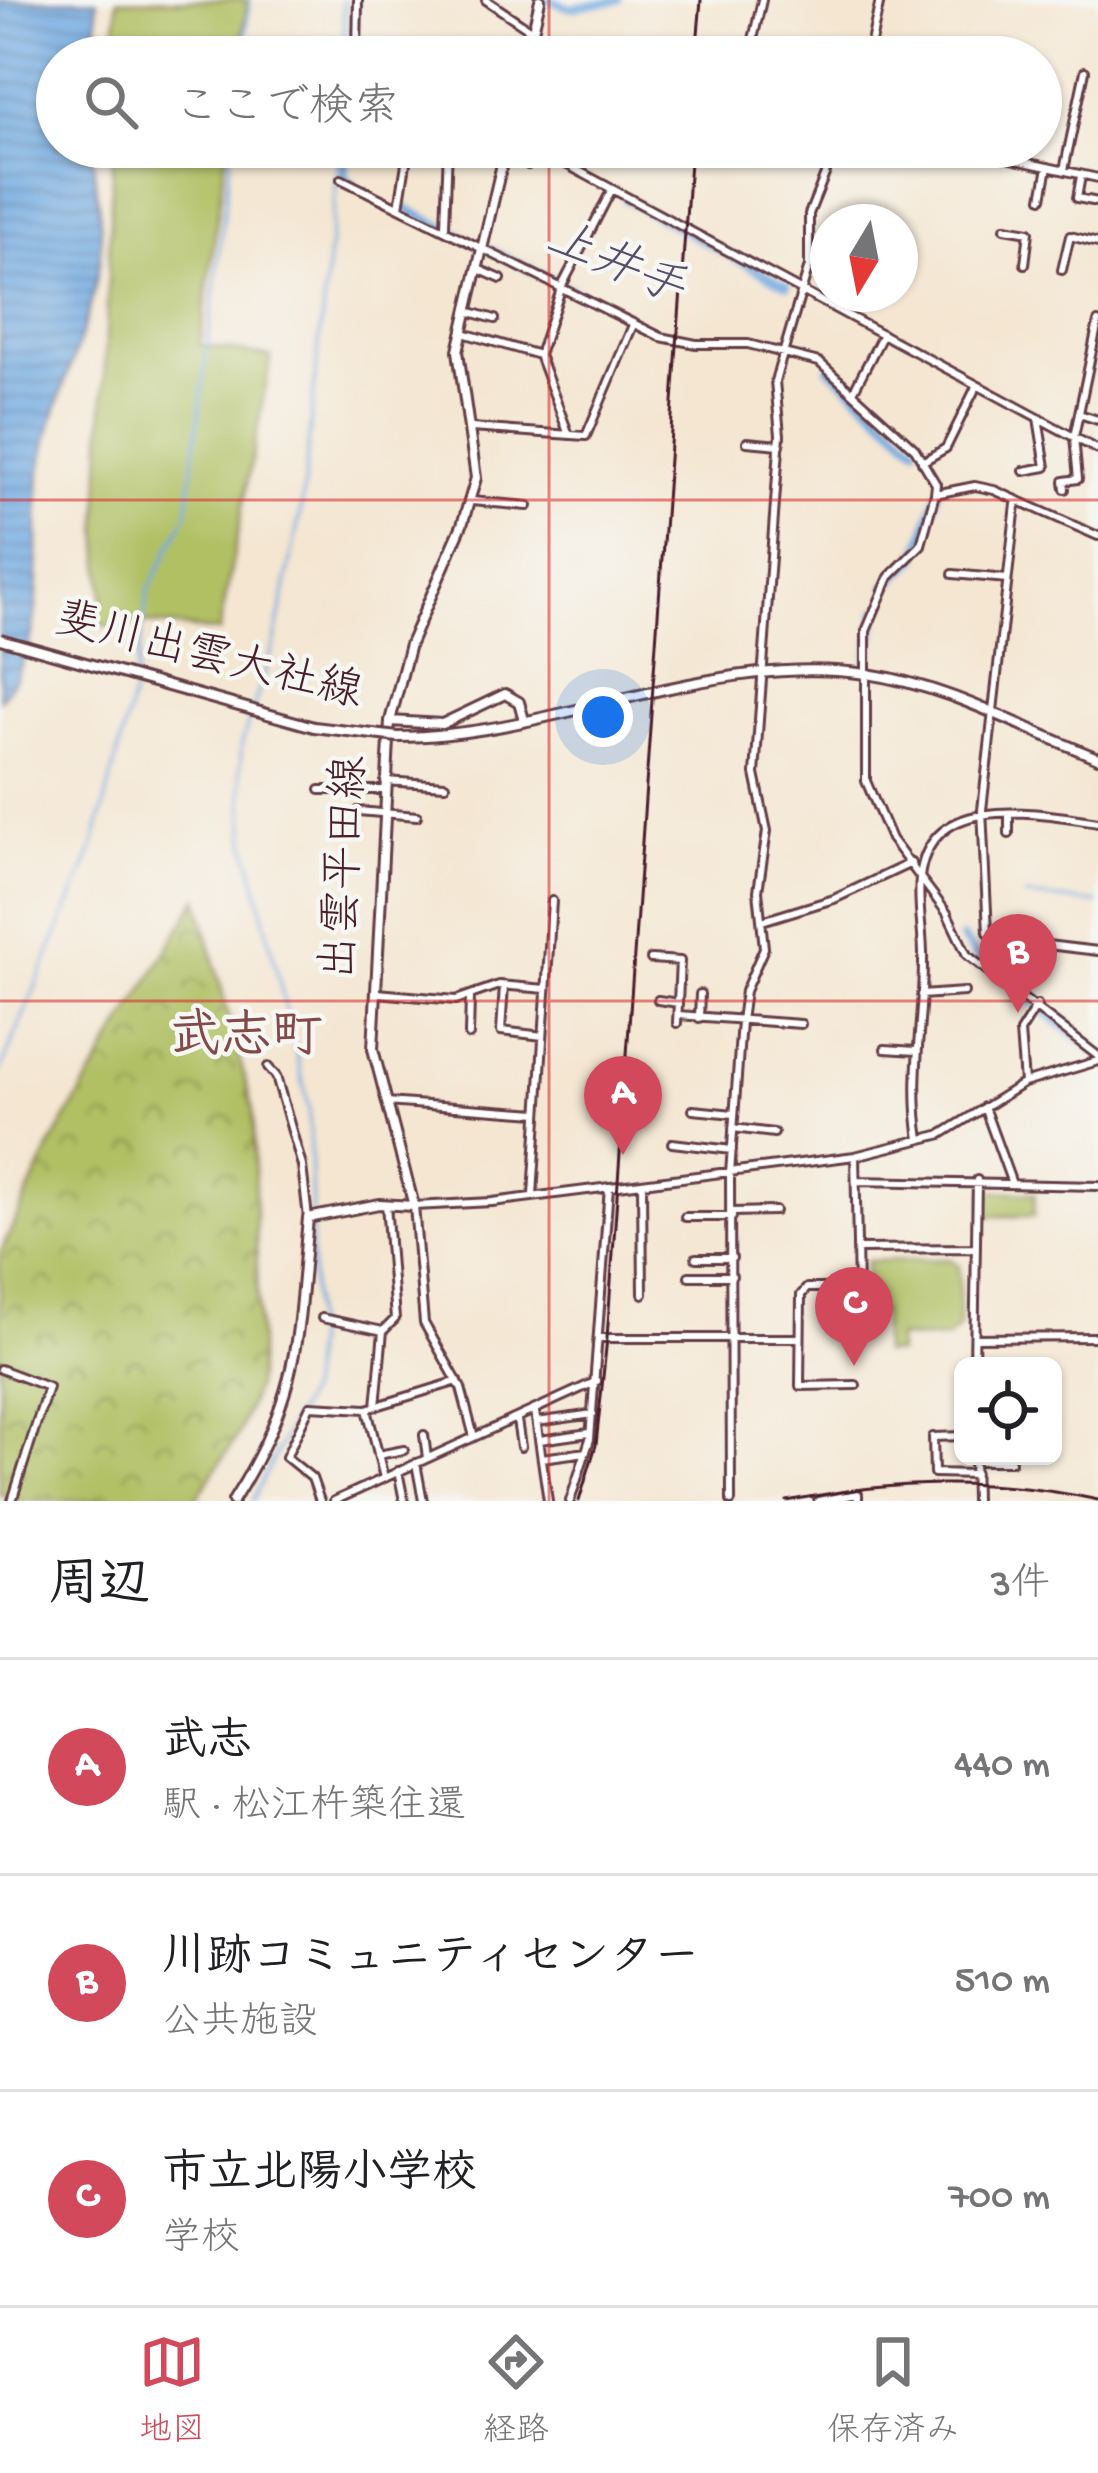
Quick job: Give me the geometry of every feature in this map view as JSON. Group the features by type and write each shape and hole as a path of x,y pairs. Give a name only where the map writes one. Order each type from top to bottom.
{"main road":[{"path":"532,36 540,0"},
{"name":"出雲平田線","path":"414,1206 373,1049 390,722 410,644 471,501 476,478 458,370 461,332 502,168"},
{"name":"斐川出雲大社線","path":"0,639 314,727 398,737 463,733 764,673 862,674 938,691 1098,758"},
{"path":"390,722 442,724 505,694 519,702 524,720"},
{"path":"233,1501 259,1460 290,1386 312,1218 386,1204 414,1206"}],"street":[{"path":"357,36 358,0"},
{"path":"486,0 542,36"},
{"path":"754,36 762,0"},
{"path":"872,36 880,0"},
{"path":"1064,170 1085,70"},
{"path":"399,207 405,168"},
{"path":"445,226 447,168"},
{"path":"573,168 1098,450"},
{"path":"731,1501 730,1174 741,1021 746,991 764,948 758,891 767,847 754,774 780,445 775,381 809,266 809,214 828,168"},
{"path":"1042,198 1048,168"},
{"path":"1056,168 1098,178"},
{"path":"1081,174 1076,197 1098,202"},
{"path":"341,179 445,226 633,325 677,341 781,350 819,362 888,420 922,462 935,494 921,545 877,597 866,631 862,674 866,781 891,839 947,913 967,956 1037,1005 1098,1059"},
{"path":"569,435 539,355 562,286 612,189"},
{"path":"1005,228 1029,232 1025,264"},
{"path":"1062,270 1070,236 1098,243"},
{"path":"478,269 501,279"},
{"path":"467,310 495,319"},
{"path":"1065,489 1064,481 1078,479 1074,437 1098,322"},
{"path":"471,428 586,436 633,325"},
{"path":"461,332 539,355"},
{"path":"853,392 883,334"},
{"path":"1087,375 1098,377"},
{"path":"922,462 946,448 977,385"},
{"path":"1078,414 1098,419"},
{"path":"1024,471 1046,467 1038,418"},
{"path":"747,442 780,445"},
{"path":"935,494 975,486 994,490 1016,504 1098,536"},
{"path":"471,501 528,506"},
{"path":"1016,504 982,810 988,932 997,939 1098,950"},
{"path":"953,574 1007,579"},
{"path":"320,790 445,785"},
{"path":"920,1140 914,1102 921,995 920,877 926,850 957,821 982,810 1098,822"},
{"path":"358,811 417,816"},
{"path":"1009,813 1009,834"},
{"path":"762,921 834,898 911,863"},
{"path":"533,1195 552,901"},
{"path":"651,959 680,961 677,1019 801,1024"},
{"path":"374,993 470,998 504,985 546,988"},
{"path":"504,985 501,1031 543,1036"},
{"path":"921,995 964,992"},
{"path":"699,1018 700,994"},
{"path":"469,1035 470,998"},
{"path":"658,1000 678,1003"},
{"path":"1024,1082 1020,1032 1037,1005"},
{"path":"885,1049 916,1051"},
{"path":"474,1437 458,1381 424,1323 414,1206 642,1185 855,1156 920,1140 1024,1082 1098,1059"},
{"path":"268,1067 276,1076 312,1218"},
{"path":"385,1102 538,1112"},
{"path":"984,1107 1011,1181"},
{"path":"693,1110 734,1114"},
{"path":"733,1128 774,1133"},
{"path":"672,1143 732,1150"},
{"path":"855,1156 858,1288 807,1288 801,1295 800,1386 856,1385"},
{"path":"974,1357 977,1180"},
{"path":"856,1181 1098,1186"},
{"path":"642,1185 643,1294"},
{"path":"570,1501 591,1433 609,1187"},
{"path":"384,1478 371,1407 383,1331 395,1319 386,1204"},
{"path":"685,1216 775,1211"},
{"path":"857,1249 976,1248"},
{"path":"695,1258 732,1258"},
{"path":"688,1276 732,1276"},
{"path":"322,1318 383,1331"},
{"path":"600,1338 800,1337"},
{"path":"974,1338 1098,1337"},
{"path":"0,1370 48,1387 12,1501"},
{"path":"320,1501 312,1478 286,1456 310,1406 371,1407 458,1381"},
{"path":"536,1417 597,1381"},
{"path":"334,1501 517,1420 593,1414"},
{"path":"536,1417 548,1501"},
{"path":"517,1420 521,1447"},
{"path":"540,1440 591,1433"},
{"path":"424,1435 427,1458"},
{"path":"954,1436 933,1437 934,1473 975,1474"},
{"path":"377,1455 404,1450"},
{"path":"542,1458 586,1452"},
{"path":"416,1463 422,1501"},
{"path":"974,1465 975,1501"},
{"path":"398,1472 404,1501"},
{"path":"818,1501 858,1494 858,1501"}],"green space":[{"path":"117,0 248,0 242,36 116,36"},
{"path":"112,168 224,168 200,345 271,357 219,632 147,623 126,628 100,625 94,615 103,599 99,525"},
{"path":"198,898 253,1110 256,1386 238,1435 195,1501 21,1501 0,1495 0,1253 54,1139"},
{"path":"985,1191 1035,1193 1034,1216 985,1216"},
{"path":"950,1259 959,1266 959,1327 947,1339 897,1338 897,1353 882,1353 882,1312 867,1311 866,1261"}],"water":[{"path":"0,0 97,0 97,36 36,36 36,168 94,168 101,243 88,313 52,422 40,478 34,621 17,674 0,699"}],"waterway":[{"path":"246,36 250,0"},
{"path":"343,0 344,36"},
{"name":"上井手","path":"353,36 354,0"},
{"path":"549,0 571,8 619,0"},
{"path":"0,1072 93,849 133,694 148,591 187,514 229,168"},
{"path":"312,1213 309,1107 246,841 240,770 242,742 275,642 302,503 338,168"},
{"name":"上井手","path":"345,168 344,178 352,182"},
{"path":"625,199 787,286"},
{"name":"上井手","path":"403,207 578,293"},
{"name":"上井手","path":"829,368 916,447"},
{"name":"上井手","path":"887,586 917,557 938,492"},
{"name":"上井手","path":"868,661 877,611"},
{"path":"1025,896 1098,903"},
{"name":"上井手","path":"962,938 982,963"},
{"name":"上井手","path":"1022,994 1098,1053"},
{"path":"252,1501 307,1392 313,1344 311,1223"}],"railway":[{"path":"698,36 701,0"},
{"path":"579,1501 596,1445 607,1338 690,168"},
{"path":"787,1501 942,1484 1020,1488 1098,1500"}],"place":[{"name":"川跡コミュニティセンター","path":"1018,1013"},
{"name":"武志","path":"623,1155"},
{"name":"市立北陽小学校","path":"854,1366"}],"district":[{"name":"武志町","path":"246,1041"}]}
